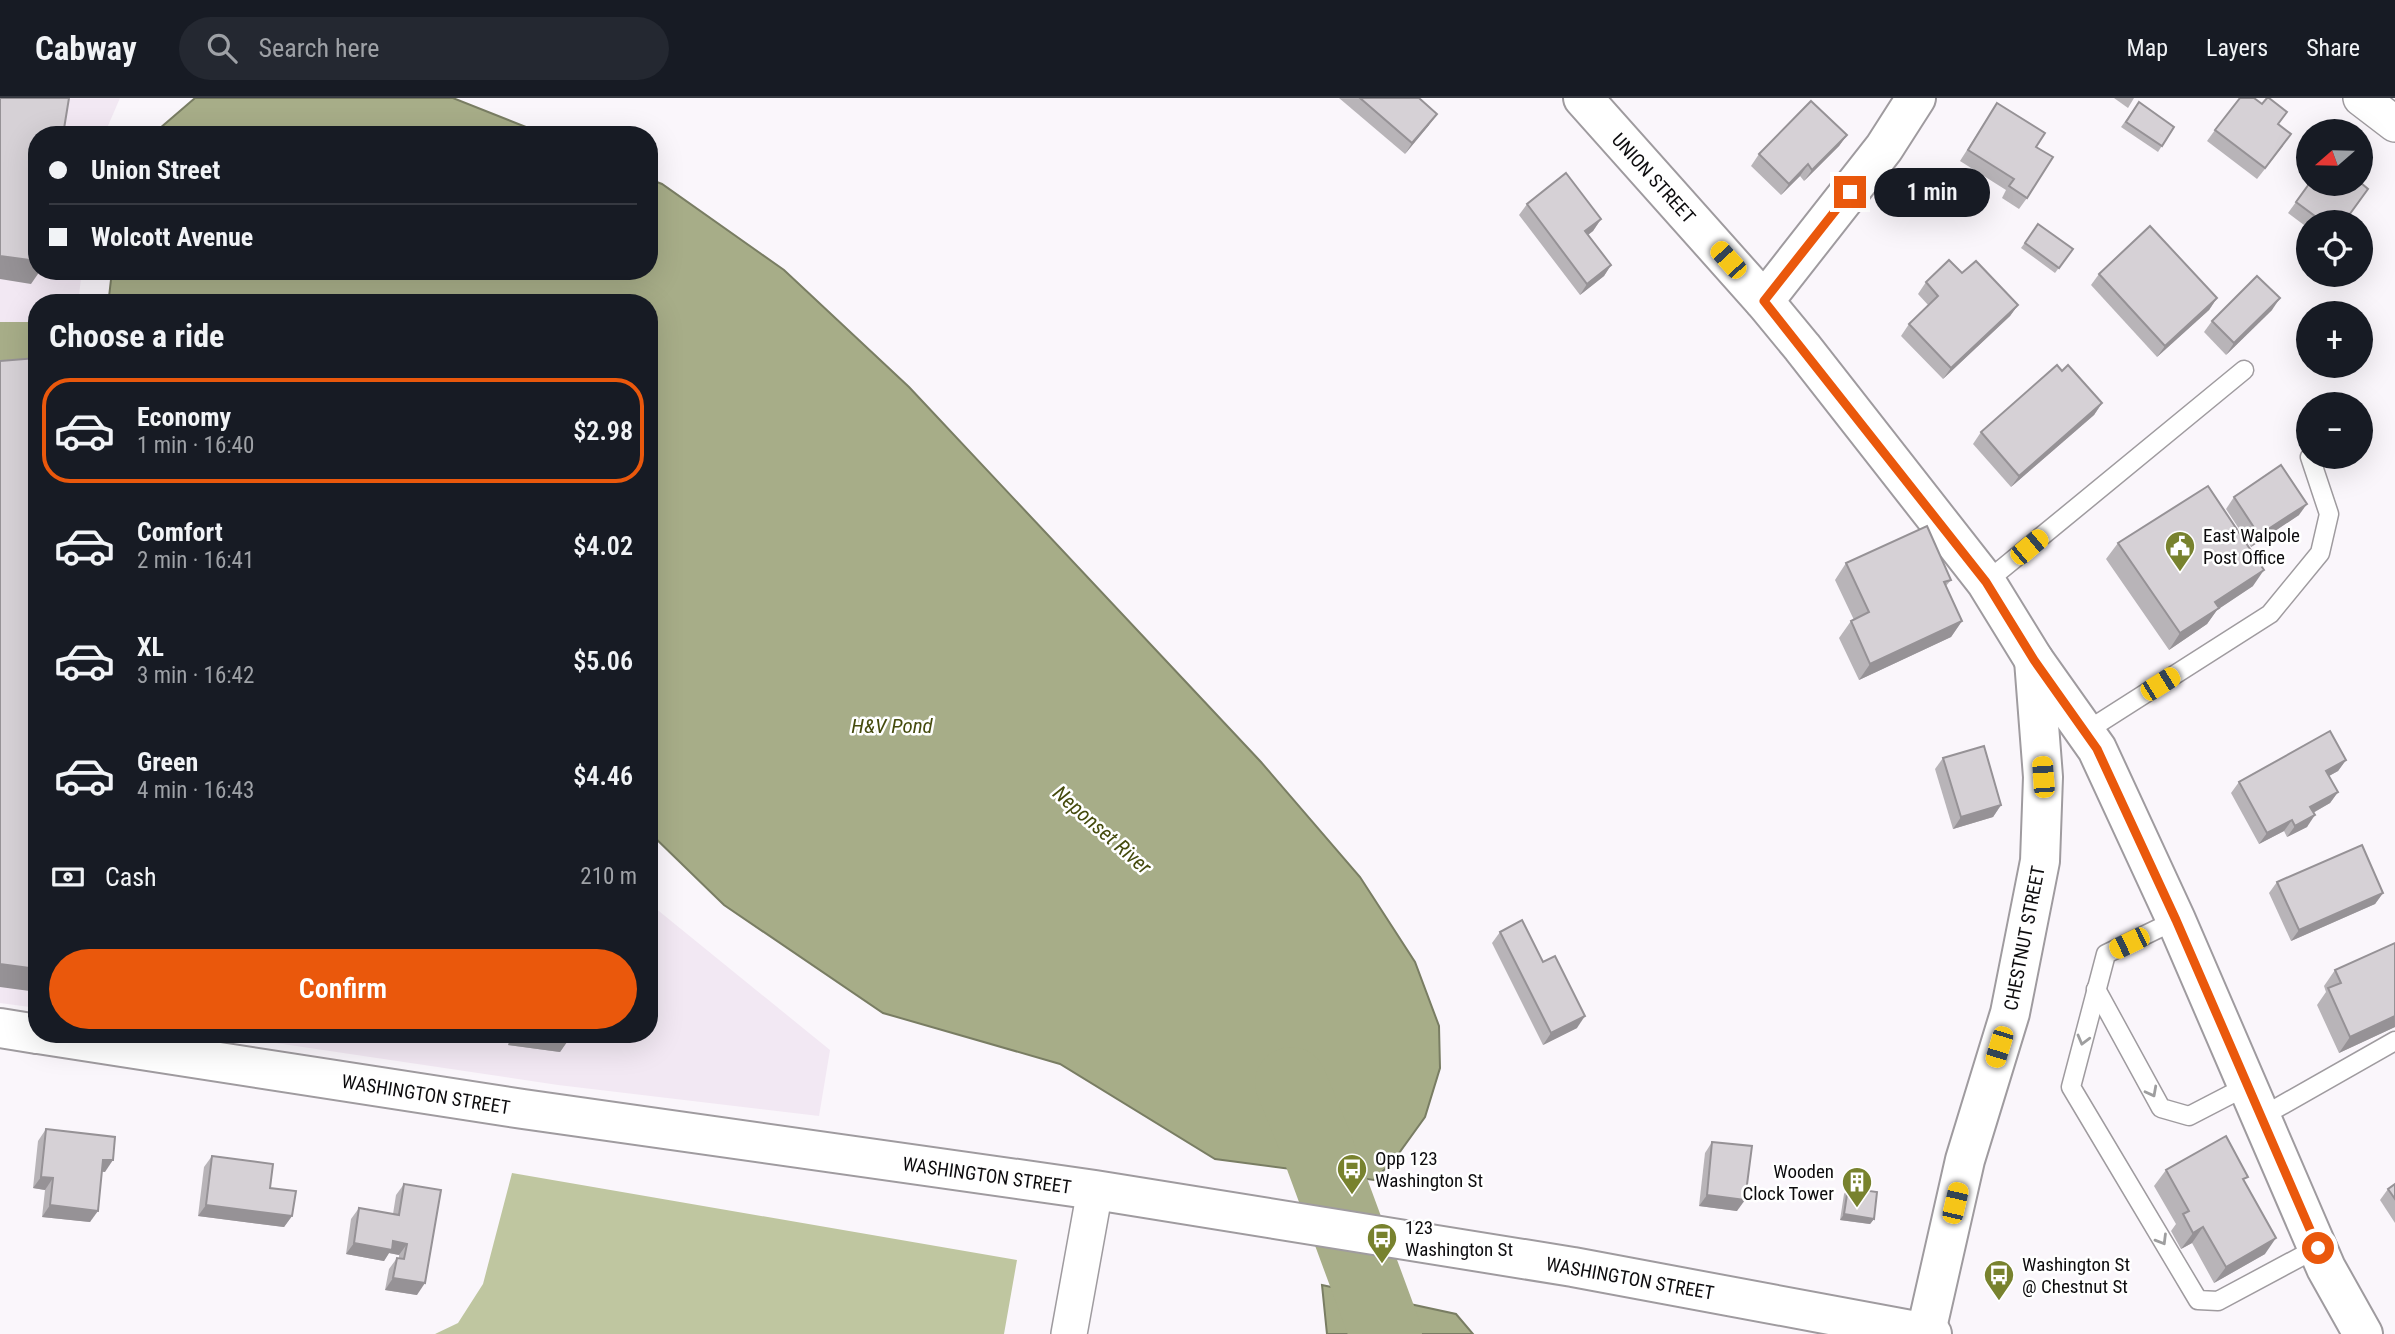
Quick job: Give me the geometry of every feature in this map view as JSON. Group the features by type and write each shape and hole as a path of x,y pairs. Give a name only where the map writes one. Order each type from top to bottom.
{"main road":[{"name":"UNION STREET","path":"1583,98 1764,301 1986,582 2034,660 2097,749 2176,920 2318,1248 2363,1334"},
{"path":"1764,301 1884,148 1916,98"},
{"name":"CHESTNUT STREET","path":"1929,1333 1965,1160 2010,1013 2040,861 2043,777 2034,660"},
{"name":"WASHINGTON STREET","path":"0,1028 28,1032"},
{"name":"WASHINGTON STREET","path":"96,1043 523,1109 1095,1190 1516,1258 1929,1333"}],"street":[{"path":"2361,98 2395,124"},
{"path":"1069,1334 1095,1190"}],"lane":[{"path":"1986,582 2244,370"},
{"path":"2085,732 2270,614 2320,552 2329,514 2314,469"},
{"path":"2176,920 2106,954 2071,1087 2198,1300 2218,1301 2318,1248"},
{"path":"2096,989 2161,1108 2189,1115 2254,1102 2395,1041"},
{"path":"1075,1298 1089,1334"}],"shaded area":[{"path":"0,98 120,98 108,126 28,126 28,280 81,280 79,294 28,294 28,1007 0,1003"},
{"path":"658,910 830,1050 819,1116 558,1085 276,1043 658,1043"},
{"path":"512,1173 1017,1260 1004,1334 435,1334 458,1323 483,1284"}],"water":[{"path":"195,98 453,98 523,126 162,126"},
{"name":"H&V Pond","path":"658,182 662,184 784,270 909,387 1261,762 1360,877 1415,962 1439,1026 1440,1068 1425,1117 1394,1160 1374,1180 1215,1159 1060,1064 883,1013 724,905 658,841 658,294 109,294 111,280 658,280"},
{"path":"1322,1285 1456,1314 1473,1334 1327,1334"}],"building":[{"path":"0,98 69,98 64,126 28,126 28,260 0,256"},
{"path":"1360,98 1419,98 1437,114 1412,143"},
{"path":"2240,98 2254,98 2262,104 2269,98 2287,112 2278,124 2291,134 2265,168 2215,130"},
{"path":"1811,101 1847,135 1812,170 1808,164 1789,184 1759,154"},
{"path":"2139,102 2174,127 2162,146 2126,122"},
{"path":"1997,103 2045,133 2036,147 2053,157 2027,198 2009,186 2014,179 1968,150"},
{"path":"1566,173 1601,219 1585,231 1611,265 1587,284 1527,204"},
{"path":"2300,196 2363,196 2353,210 2307,210 2296,202"},
{"path":"2038,224 2073,249 2059,268 2025,243"},
{"path":"2150,226 2217,298 2165,346 2099,274"},
{"path":"1949,260 1962,273 1976,261 2018,305 1951,368 1909,324 1938,296 1926,282"},
{"path":"2257,276 2280,298 2234,343 2212,321"},
{"path":"28,359 28,968 0,964 0,361"},
{"path":"2057,365 2062,371 2068,365 2102,403 2019,476 1981,432"},
{"path":"2281,465 2307,504 2259,535 2234,497"},
{"name":"East Walpole Post Office","path":"2208,486 2264,570 2215,602 2219,608 2180,633 2118,543"},
{"path":"1927,526 1951,580 1944,582 1962,621 1870,664 1851,621 1869,612 1846,563"},
{"path":"2330,731 2346,760 2326,771 2338,792 2310,807 2315,815 2295,826 2292,820 2267,833 2239,782"},
{"path":"1984,746 2001,805 1961,817 1943,758"},
{"path":"2362,845 2383,893 2299,930 2277,882"},
{"path":"1522,920 1543,962 1555,956 1585,1016 1551,1033 1500,932"},
{"path":"2395,943 2395,1016 2350,1037 2328,988 2341,983 2335,970"},
{"path":"46,1129 115,1137 113,1160 103,1160 98,1211 50,1205 53,1178 41,1177"},
{"path":"2226,1136 2248,1177 2243,1179 2276,1238 2226,1267 2203,1227 2193,1233 2183,1214 2189,1211 2166,1170"},
{"path":"1712,1142 1752,1146 1745,1200 1707,1195"},
{"path":"212,1156 273,1164 270,1188 296,1191 292,1216 206,1205"},
{"path":"404,1184 441,1190 425,1283 393,1278 397,1258 404,1259 407,1244 393,1241 392,1250 354,1243 359,1208 399,1215"},
{"path":"2395,1184 2395,1199 2388,1189"},
{"name":"Wooden Clock Tower","path":"1848,1188 1877,1192 1874,1219 1844,1214"}],"waterway":[{"name":"Neponset River","path":"0,358 28,358"},
{"name":"Neponset River","path":"1291,1083 1386,1334"}],"place":[{"name":"East Walpole Post Office","path":"2180,573"},
{"name":"Opp 123 Washington St","path":"1352,1196"},
{"name":"Wooden Clock Tower","path":"1857,1209"},
{"name":"123 Washington St","path":"1382,1265"},
{"name":"Washington St @ Chestnut St","path":"1999,1302"}],"route":[{"path":"1850,192 1764,301 1986,582 2034,660 2097,749 2176,920 2318,1248"}]}
